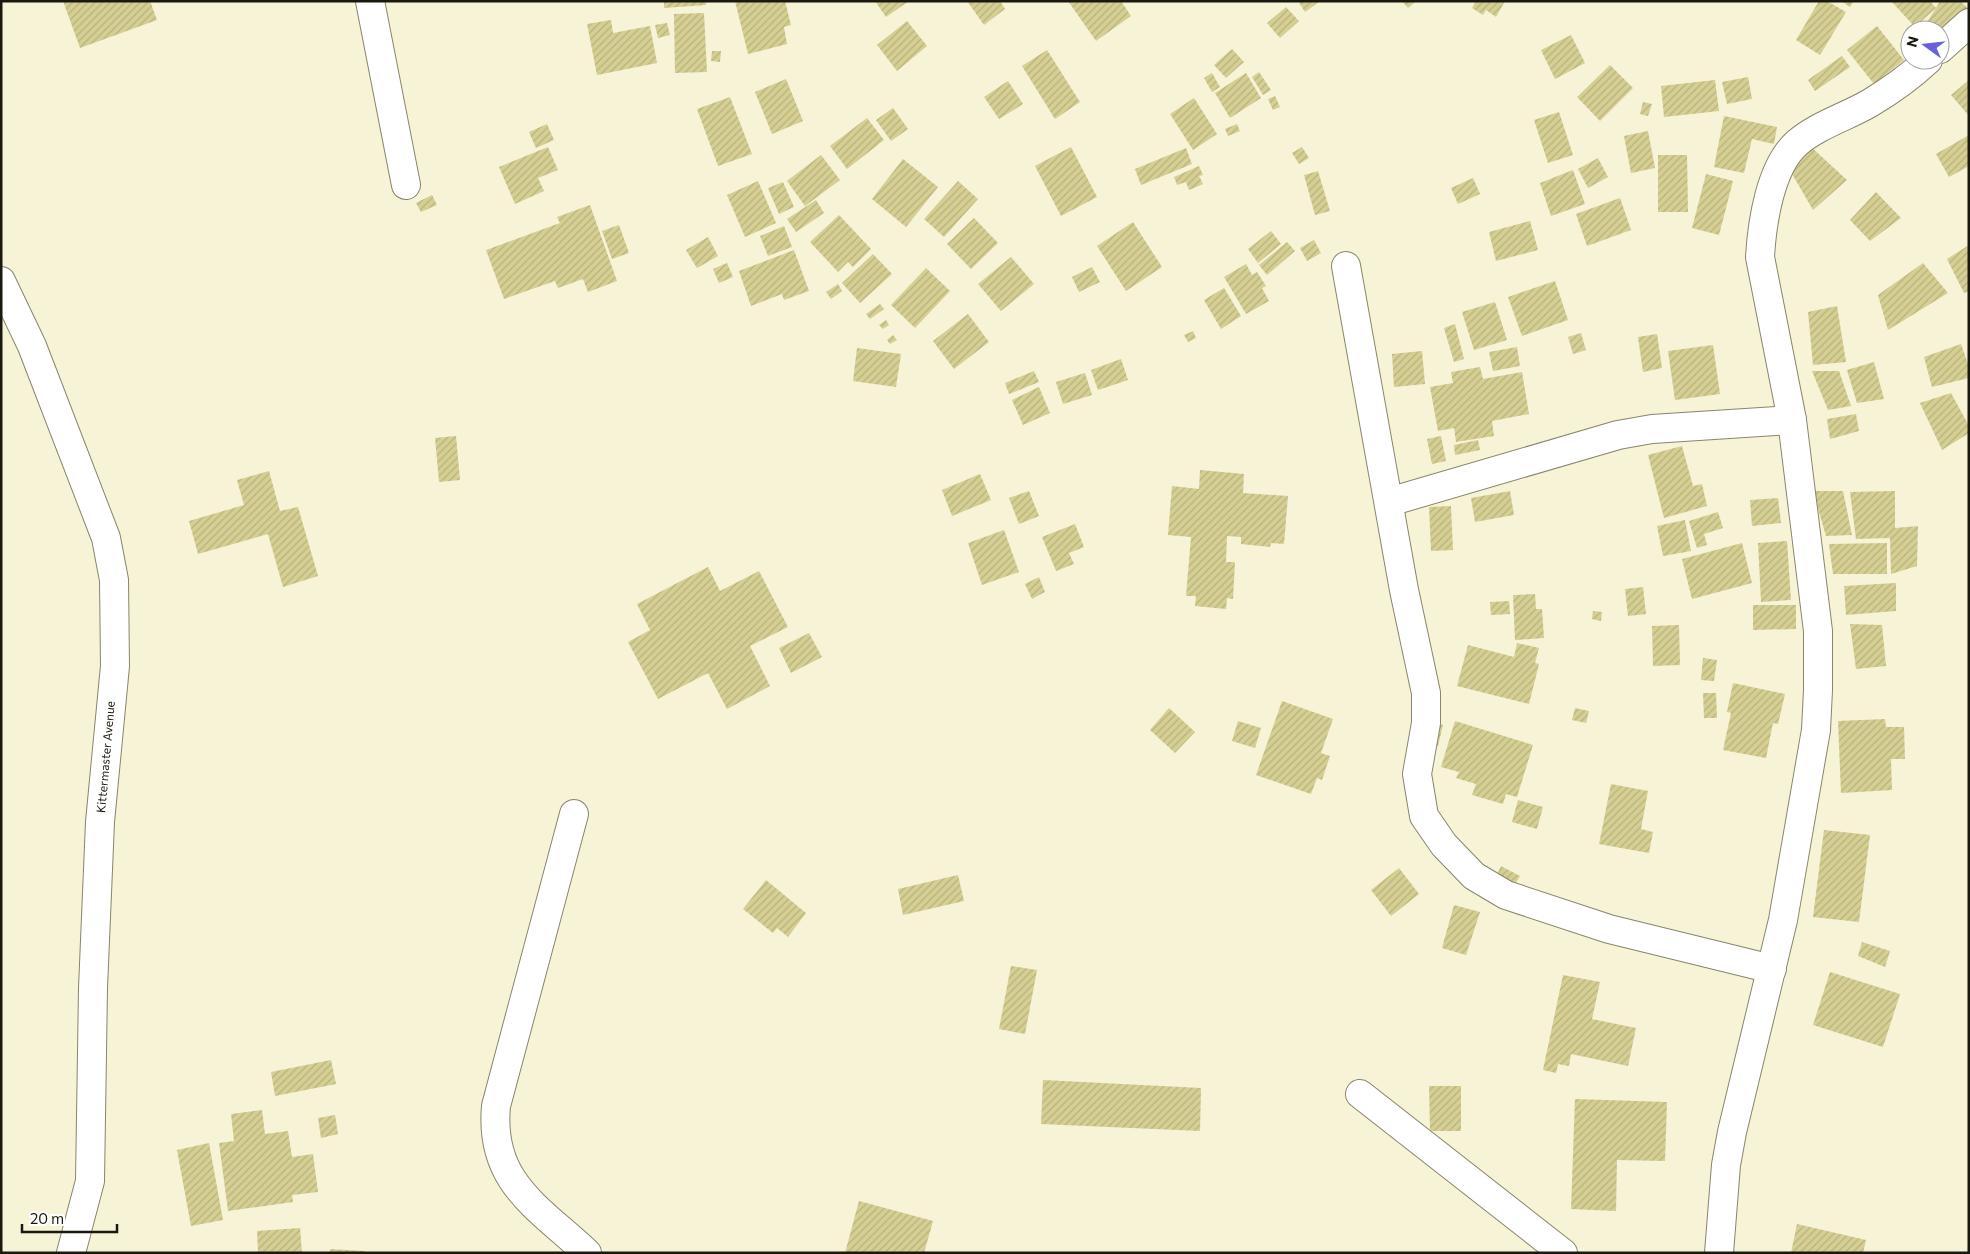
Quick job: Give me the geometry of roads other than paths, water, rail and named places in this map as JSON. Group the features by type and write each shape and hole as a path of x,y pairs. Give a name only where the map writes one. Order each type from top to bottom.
{"street":[{"path":"370,1 406,184"},
{"path":"1950,40 1969,23"},
{"path":"1719,1253 1724,1183 1730,1140 1783,920 1816,730 1818,631 1792,420 1760,257 1761,233 1771,192 1783,161 1796,144 1813,132 1870,103 1915,70"},
{"path":"1346,266 1404,590 1426,693 1426,723 1417,774 1424,816 1444,845 1474,876 1506,895 1609,929 1772,969"},
{"name":"Kittermaster Avenue","path":"1,281 32,346 106,538 114,580 115,666 100,822 93,978 90,1181 71,1253"},
{"path":"1388,502 1618,435 1652,429 1792,420"},
{"path":"574,814 496,1106 494,1127 502,1162 516,1189 587,1253"},
{"path":"1360,1094 1563,1253"}]}
